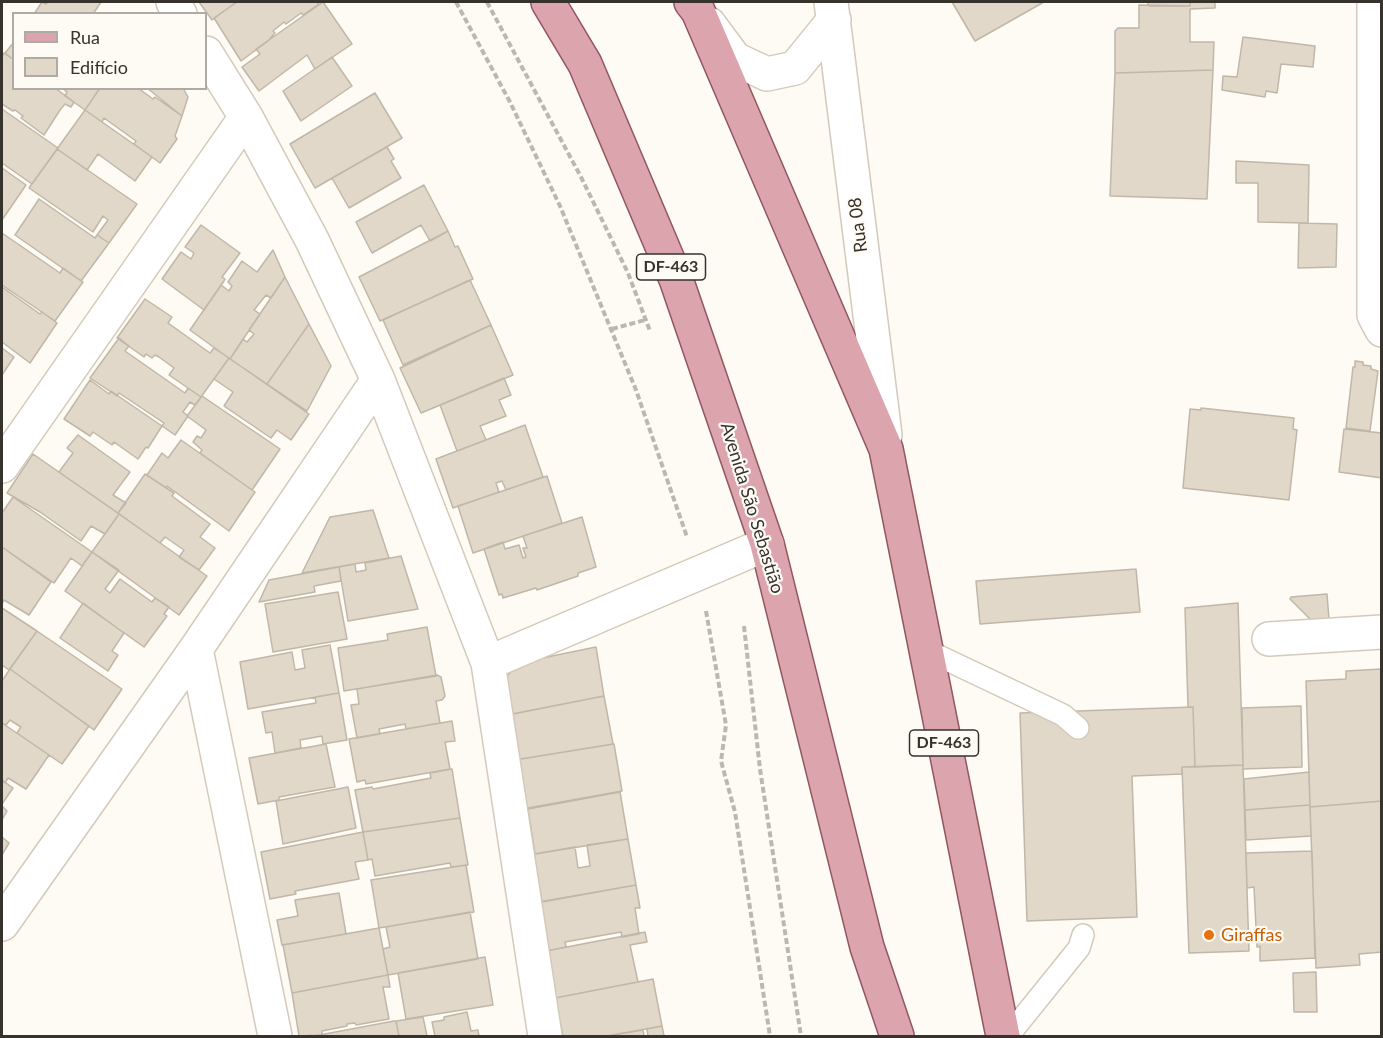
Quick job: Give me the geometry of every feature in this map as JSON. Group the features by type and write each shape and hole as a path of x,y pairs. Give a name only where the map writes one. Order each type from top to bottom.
{"main road":[{"name":"Avenida São Sebastião","path":"548,2 585,64 676,279 767,544 867,948 897,1036"},
{"name":"DF-463","path":"695,6 886,449 1003,1036"}],"street":[{"path":"1374,2 1374,315 1382,330"},
{"path":"695,6 735,58 766,74 795,68 832,11"},
{"name":"Rua 08","path":"832,11 886,449"},
{"path":"207,55 246,117 312,240 378,380 488,663 545,1036"},
{"path":"2,466 246,117"},
{"path":"2,924 196,649 378,380"},
{"path":"488,663 767,544"},
{"path":"1269,639 1382,632"},
{"path":"196,649 275,1036"}],"lane":[{"path":"926,650 1063,715 1078,728"},
{"path":"1008,1036 1079,948 1083,935"}],"path":[{"path":"456,2 510,102 560,206 636,390 699,573 726,725 721,761 735,812 770,1036"},
{"path":"487,2 581,177 628,273 653,341"},
{"path":"612,330 645,320"},
{"path":"743,616 760,770 801,1036"}],"building":[{"path":"42,2 46,4 48,2 101,2 94,12 35,12"},
{"path":"199,2 235,3 212,20"},
{"path":"237,2 317,2 319,4 286,24 284,22 273,31 275,33 268,41 241,61 214,18"},
{"path":"323,2 352,44 315,69 307,55 259,91 242,67 260,54 256,49"},
{"path":"952,2 1044,2 975,41"},
{"path":"1147,2 1190,2 1190,6 1149,6"},
{"path":"1190,2 1215,2 1215,8 1190,9 1190,42 1214,42 1213,70 1115,73 1115,31 1118,28 1139,28 1139,5 1190,6"},
{"path":"1243,37 1315,46 1313,67 1281,64 1277,93 1266,91 1265,97 1222,90 1223,76 1237,77"},
{"path":"12,44 12,58 5,53"},
{"path":"4,53 12,59 12,90 58,90 74,102 71,107 65,104 44,135 21,118 23,116 15,110 2,104 2,57"},
{"path":"332,57 352,86 301,121 283,91"},
{"path":"1213,70 1207,199 1110,196 1115,73"},
{"path":"64,90 99,90 85,110 65,96 67,92"},
{"path":"99,90 141,90 182,116 175,136 177,139 160,163 134,144 136,141 104,118 102,122 85,110"},
{"path":"150,90 184,90 188,97 182,116"},
{"path":"375,93 402,138 315,188 290,144"},
{"path":"2,109 58,148 32,184 2,163"},
{"path":"85,110 152,157 135,181 98,154 87,170 57,149"},
{"path":"387,147 394,159 391,161 401,178 349,208 332,178"},
{"path":"57,149 137,204 109,243 97,235 108,220 103,216 93,232 29,188"},
{"path":"1236,161 1309,165 1308,223 1258,222 1258,183 1236,183"},
{"path":"2,168 26,185 2,220"},
{"path":"424,185 448,231 430,241 421,225 372,253 356,222"},
{"path":"39,199 95,238 97,235 109,243 81,281 15,235"},
{"path":"1299,223 1337,224 1336,267 1298,268"},
{"path":"201,225 240,253 222,277 224,281 204,310 162,279 181,252 191,259 194,253 185,247"},
{"path":"448,231 455,247 458,246 473,279 380,321 359,277"},
{"path":"2,233 60,273 63,268 83,282 55,321 2,285"},
{"path":"273,250 285,277 271,298 266,295 254,310 260,314 230,359 190,330 221,285 229,291 232,286 228,282 242,261 257,272"},
{"path":"285,277 309,324 267,384 230,359 243,339 247,342 254,334 249,330"},
{"path":"470,280 491,325 403,365 383,320"},
{"path":"2,287 57,323 30,363 2,342"},
{"path":"145,299 172,317 168,323 210,353 214,348 229,358 201,397 169,375 174,368 159,357 155,355 152,358 146,354 144,357 117,338"},
{"path":"309,324 331,366 307,411 267,384"},
{"path":"491,325 513,375 421,413 400,368"},
{"path":"119,338 129,346 125,351 185,393 188,388 201,397 195,405 190,402 183,412 188,416 175,435 162,426 164,423 119,393 117,396 90,378"},
{"path":"2,348 14,357 2,375"},
{"path":"229,358 309,414 291,440 277,430 271,438 224,406 233,392 214,379"},
{"path":"1355,361 1363,362 1363,365 1371,366 1371,369 1378,371 1370,431 1346,428"},
{"path":"504,378 511,395 499,400 506,416 480,426 486,440 457,451 440,405"},
{"path":"90,380 109,394 111,391 162,426 138,459 114,442 112,445 93,432 90,436 64,419"},
{"path":"202,396 280,449 252,490 200,453 202,450 193,442 197,436 201,438 206,430 187,416"},
{"path":"1201,408 1294,418 1293,429 1297,430 1289,500 1183,488 1190,409 1201,410"},
{"path":"525,425 543,477 506,490 502,481 496,483 499,492 453,508 436,459"},
{"path":"1344,429 1382,433 1382,478 1339,472"},
{"path":"78,435 130,472 113,495 126,503 118,513 59,472 73,453 67,448"},
{"path":"181,440 255,492 229,531 167,486 166,488 147,475 162,453 168,458"},
{"path":"33,454 119,514 105,534 91,526 81,541 40,512 7,493"},
{"path":"145,474 174,493 172,496 210,524 200,537 215,548 199,570 179,557 184,550 165,537 160,543 118,513"},
{"path":"547,476 562,523 473,553 458,506"},
{"path":"13,497 92,552 82,566 71,558 54,583 2,547 2,513"},
{"path":"373,510 389,558 302,573 330,517"},
{"path":"119,514 207,576 179,615 92,552"},
{"path":"582,517 596,567 578,573 578,576 537,590 536,588 503,598 502,594 499,595 484,549 503,542 505,549 519,545 523,558 526,557 523,548 527,548 523,536"},
{"path":"2,547 51,582 29,615 4,600 2,604"},
{"path":"92,552 119,570 105,589 110,593 120,579 152,602 155,598 169,607 164,614 167,616 144,647 65,591"},
{"path":"401,556 418,609 348,621 339,567 355,564 356,572 366,570 365,563"},
{"path":"339,567 341,581 314,586 315,592 259,602 269,580"},
{"path":"1136,569 1140,612 980,624 976,581"},
{"path":"338,592 347,639 273,652 265,604"},
{"path":"1327,594 1329,619 1312,621 1290,599 1291,597"},
{"path":"83,603 124,633 112,651 118,655 108,671 60,638"},
{"path":"1238,603 1243,765 1195,767 1193,707 1188,707 1185,608"},
{"path":"2,608 37,631 9,670 2,665"},
{"path":"427,627 436,676 344,691 338,648 388,640 387,634"},
{"path":"37,631 122,689 94,730 10,669"},
{"path":"330,645 339,693 248,709 240,662 292,652 295,670 305,668 302,650"},
{"path":"596,647 604,696 508,715 502,682 518,663"},
{"path":"10,669 89,726 62,764 17,733 21,727 10,720 6,725 2,723 2,681"},
{"path":"1382,669 1382,801 1310,807 1306,681 1346,679 1346,671"},
{"path":"437,675 441,677 445,696 442,700 436,701 440,723 406,729 405,724 379,729 380,734 357,738 351,705 359,704 357,689"},
{"path":"339,693 347,740 323,744 322,736 300,740 301,748 275,753 272,732 266,733 262,712 316,703 315,697"},
{"path":"604,696 613,744 509,761 502,716"},
{"path":"1301,706 1302,767 1243,769 1242,708"},
{"path":"1193,707 1195,767 1182,767 1182,774 1132,776 1137,917 1027,921 1020,713"},
{"path":"452,721 455,741 445,742 450,769 366,784 365,780 357,782 349,739"},
{"path":"2,723 49,755 26,789 8,778 5,783 2,781"},
{"path":"326,744 335,787 279,797 279,800 258,804 249,758"},
{"path":"614,744 622,791 517,810 508,761"},
{"path":"1243,765 1249,951 1189,953 1182,767"},
{"path":"452,769 460,818 363,832 355,790 372,787 373,789 431,778 430,773"},
{"path":"1309,772 1310,805 1245,810 1244,779"},
{"path":"2,780 13,788 2,804"},
{"path":"348,787 356,828 283,844 276,801"},
{"path":"620,792 628,839 535,854 528,809"},
{"path":"1382,801 1382,952 1359,954 1360,965 1316,968 1310,807"},
{"path":"1310,805 1311,836 1246,840 1245,810"},
{"path":"2,806 7,811 2,820"},
{"path":"460,818 468,865 451,867 450,863 375,876 372,859 368,860 363,832"},
{"path":"363,832 368,860 355,862 359,879 295,891 296,894 270,899 261,852"},
{"path":"2,837 9,843 2,855"},
{"path":"628,839 636,885 542,902 534,854 575,847 578,868 590,866 587,845"},
{"path":"1312,851 1315,958 1260,961 1260,946 1257,947 1254,887 1247,888 1246,853"},
{"path":"466,865 474,912 379,928 371,880"},
{"path":"636,885 640,908 635,908 639,934 622,937 621,932 565,942 566,947 547,951 539,902"},
{"path":"339,893 346,934 282,945 277,920 298,916 295,900"},
{"path":"470,912 478,959 388,975 383,949 390,947 386,927"},
{"path":"379,928 388,975 292,993 283,945"},
{"path":"645,932 647,942 630,945 638,982 555,998 546,951"},
{"path":"485,957 493,1005 406,1019 398,973"},
{"path":"1316,972 1317,1012 1294,1012 1293,973"},
{"path":"388,975 390,987 383,987 389,1019 356,1025 355,1023 347,1024 347,1026 322,1031 322,1035 299,1036 292,993"},
{"path":"653,979 662,1026 607,1036 563,1036 555,998"},
{"path":"467,1012 471,1031 478,1030 479,1036 435,1036 432,1022"},
{"path":"423,1017 427,1036 399,1036 396,1021"},
{"path":"396,1021 399,1036 314,1036"},
{"path":"662,1026 664,1036 648,1036 647,1029"},
{"path":"643,1030 644,1036 607,1036"}],"place":[{"name":"Giraffas","path":"1209,935"}]}
